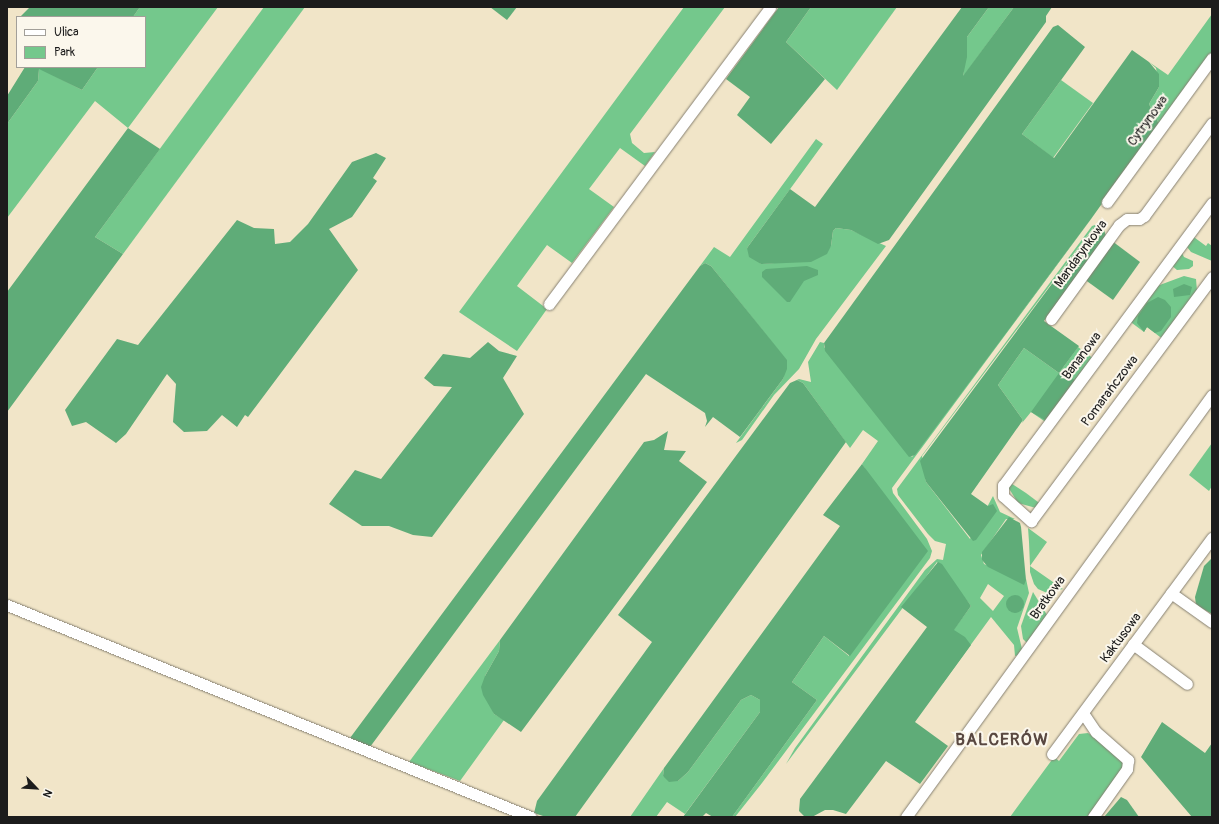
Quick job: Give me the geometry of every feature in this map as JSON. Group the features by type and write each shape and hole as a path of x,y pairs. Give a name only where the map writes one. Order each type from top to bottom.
{"street":[{"path":"549,304 770,7"},
{"name":"Cytrynowa","path":"1107,202 1212,58"},
{"name":"Mandarynkowa","path":"1051,319 1120,225 1127,220 1139,219 1144,216 1212,122"},
{"name":"Bananowa","path":"1031,521 1003,496 1003,485 1212,203"},
{"name":"Pomarańczowa","path":"1031,521 1212,277"},
{"name":"Bratkowa","path":"906,817 1212,395"},
{"name":"Kaktusowa","path":"1052,754 1212,538"},
{"path":"1172,593 1212,622"},
{"path":"7,605 531,817"},
{"path":"1133,644 1187,684"},
{"path":"1083,713 1096,732 1128,760 1127,769 1093,817"}],"green space":[{"path":"30,7 140,7 134,16 21,16"},
{"path":"140,7 218,7 128,128 95,101 7,218 7,124 38,81 39,68 82,90 97,68 146,68 146,16 134,16"},
{"path":"264,7 305,7 123,254 95,237"},
{"path":"490,7 517,7 507,20"},
{"path":"684,7 725,7 630,134 632,143 644,153 655,152 645,166 620,148 589,189 614,207 572,263 547,245 517,286 547,309 517,351 459,312"},
{"path":"779,7 811,7 786,42 825,79 771,144 737,115 750,97 726,79"},
{"path":"811,7 897,7 837,90 786,42"},
{"path":"962,7 989,7 967,37 967,57 963,76 1014,7 1052,7 1046,16 1046,22 889,240 878,244 851,230 836,228 833,231 831,246 827,254 811,262 761,264 749,257 747,248 790,189 815,207"},
{"path":"989,7 1014,7 963,77 967,37"},
{"path":"1212,14 1212,54 1159,124 1149,104 1159,87 1156,68 1149,62 1168,75"},
{"path":"1058,25 1085,47 1022,134 1054,158 1132,50 1149,62 1159,74 1159,87 1149,104 1159,124 1091,219 915,455 909,457 825,351 824,343 1053,27"},
{"path":"24,68 97,68 82,90 39,69 38,81 7,124 7,96"},
{"path":"1061,80 1093,103 1053,158 1022,134"},
{"path":"128,128 160,149 95,237 123,254 7,412 7,292"},
{"path":"816,139 823,144 747,248 761,264 787,262 831,246 833,231 836,228 851,230 886,246 816,339 799,369 774,395 742,440 736,443 783,379 787,361 711,266 705,263 700,266 714,247 730,257"},
{"path":"376,153 386,158 373,178 377,181 352,217 329,229 358,270 248,417 245,415 237,427 222,415 207,431 184,432 173,422 176,384 167,374 126,434 116,443 86,422 72,426 65,410 117,339 138,345 237,220 254,228 274,229 275,244 290,242 308,224 352,162"},
{"path":"1097,211 892,488 893,493 927,539 932,551 930,558 762,783 735,817 732,817 817,700 792,682 824,636 849,656 866,470 862,464 878,441 863,430 850,448 803,383 797,380 790,383 799,379 811,382 808,362 820,342 824,343 824,347 912,457"},
{"path":"1092,226 1099,226 1093,228 922,456 926,482 970,539 993,496 1000,512 1015,519 1006,519 981,555 984,564 1026,580 1025,574 1029,593 1017,628 1022,649 1019,655 1015,656 1014,645 991,617 943,683 924,670 971,606 937,562 786,764 795,748 925,570 937,559 943,560 946,544 935,541 928,534 898,495 897,489","holes":["988,584 1004,596 993,611 980,598"]},
{"path":"1095,226 1104,230 1106,236 1044,321 1079,346 1059,373 1024,348 998,385 1023,420 971,494 988,506 993,504 997,511 976,540 973,541 926,482 920,461"},
{"path":"1191,235 1206,246 1208,243 1212,246 1212,261 1191,252 1187,247"},
{"path":"1112,241 1140,262 1113,300 1084,279"},
{"path":"1181,251 1184,257 1193,261 1193,266 1189,269 1177,270 1171,265"},
{"path":"705,263 711,266 787,360 787,369 783,379 740,437 713,417 705,427 707,421 705,413 646,374 370,747 350,738 700,266"},
{"path":"807,266 818,270 818,275 804,281 790,302 787,302 762,277 762,272 766,269"},
{"path":"1184,276 1196,279 1197,291 1164,340 1147,327 1144,332 1128,320 1157,286"},
{"path":"1184,284 1192,287 1190,295 1174,297 1173,289"},
{"path":"1158,297 1165,300 1171,307 1171,317 1161,331 1155,333 1147,327 1144,332 1137,323 1138,316 1147,303"},
{"path":"488,342 499,351 517,356 503,378 524,414 432,537 413,535 389,526 362,526 329,504 355,470 381,479 452,387 434,386 424,378 443,354 470,358"},
{"path":"1078,347 1094,359 1047,423 1031,412 1022,423 1023,420 998,385 1024,348 1059,373"},
{"path":"1059,373 1075,380 1045,420 1031,412"},
{"path":"797,380 803,383 846,442 575,817 546,817 534,813 537,801 652,642 618,615 790,383"},
{"path":"668,431 664,450 686,451 679,461 707,482 521,732 494,714 483,695 481,687 485,676 499,651 500,640 644,442 654,440"},
{"path":"1212,443 1212,486 1209,491 1189,475"},
{"path":"862,464 928,551 850,656 824,636 792,682 817,700 732,817 713,817 706,813 702,817 683,817 760,712 760,700 751,695 741,700 688,772 678,781 669,782 663,776 664,768 840,526 823,515"},
{"path":"1009,482 1042,505 1036,508 1018,503 1008,487"},
{"path":"1009,517 1020,523 1021,527 1026,580 1024,585 988,567 982,560 982,552"},
{"path":"1028,528 1047,542 1030,566 1029,542"},
{"path":"1212,558 1212,614 1196,605 1195,597 1204,566"},
{"path":"938,562 942,564 971,606 954,630 965,637 971,645 915,722 948,746 920,784 886,761 846,814 833,810 825,810 812,817 804,816 799,811 800,799 927,627 901,607"},
{"path":"1030,566 1063,589 1047,593 1038,589 1034,584 1030,572"},
{"path":"1033,592 1047,615 1027,643 1023,639 1021,626"},
{"path":"1015,595 1021,598 1024,604 1021,610 1015,613 1009,610 1006,604 1009,598"},
{"path":"500,640 499,651 485,676 494,714 504,720 460,781 409,762"},
{"path":"751,695 760,700 760,712 685,814 667,802 656,817 630,817 664,768 663,776 678,781 688,772 741,700"},
{"path":"1162,722 1205,753 1212,743 1212,817 1192,817 1141,757"},
{"path":"1088,733 1122,757 1124,767 1087,817 1010,817 1054,757 1059,761 1079,734"},
{"path":"1121,797 1127,800 1139,817 1104,817"}],"district":[{"name":"BALCERÓW","path":"1002,740"}]}
